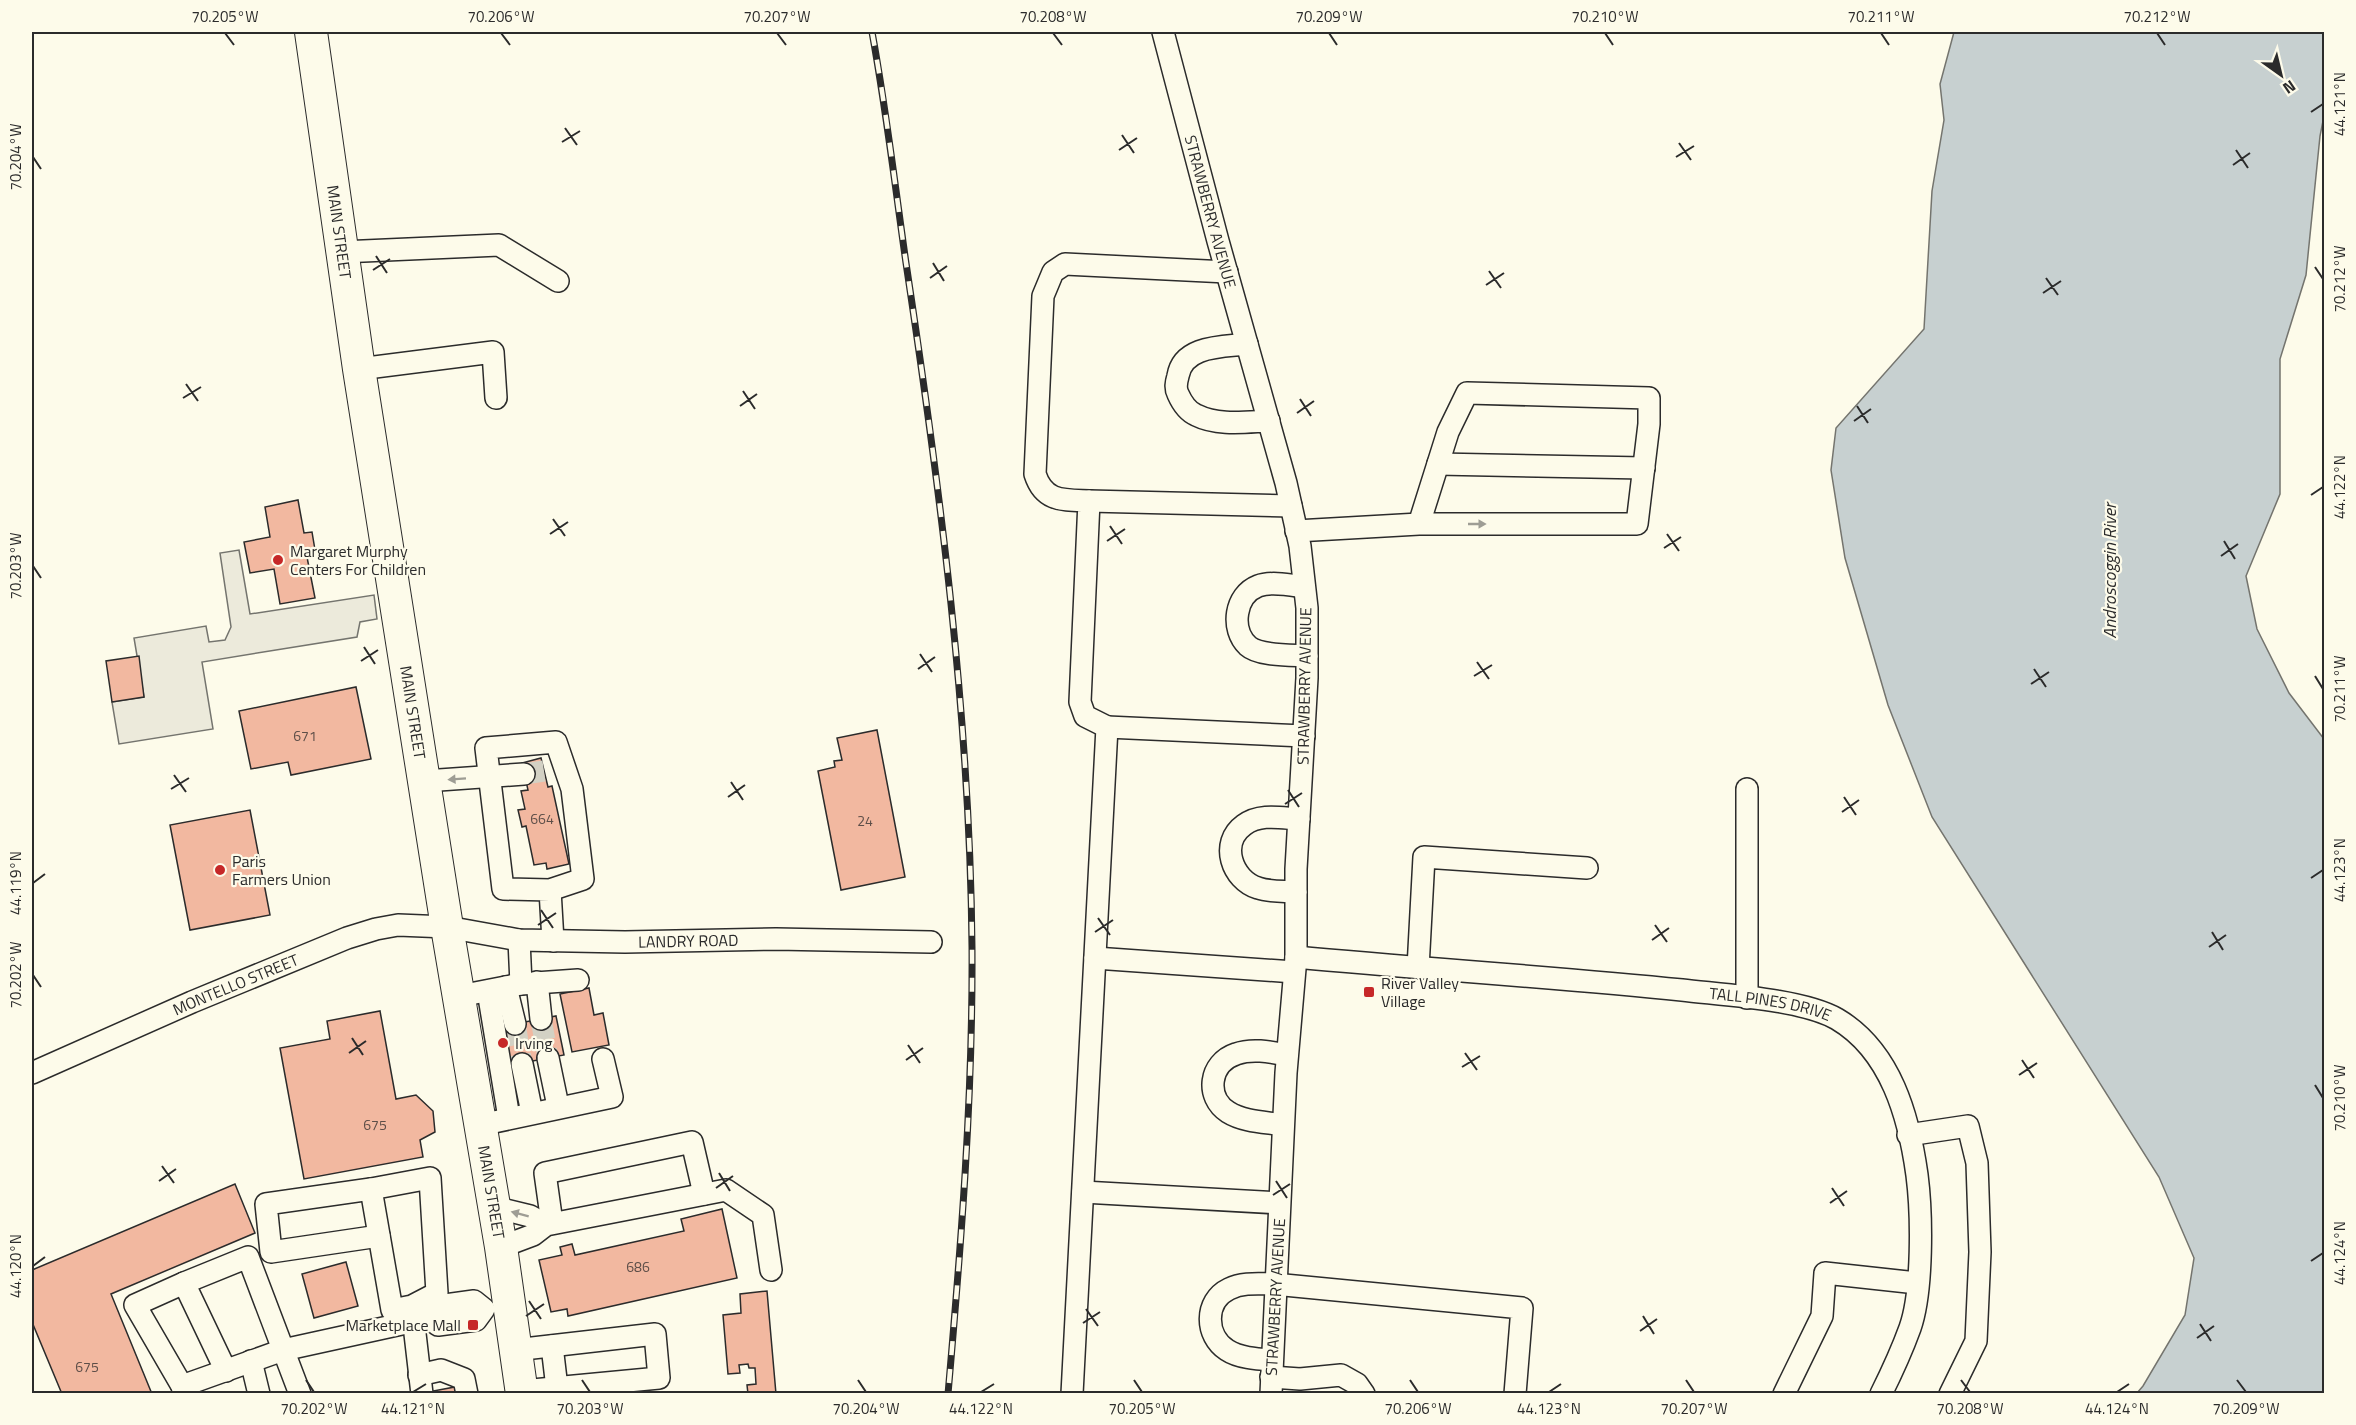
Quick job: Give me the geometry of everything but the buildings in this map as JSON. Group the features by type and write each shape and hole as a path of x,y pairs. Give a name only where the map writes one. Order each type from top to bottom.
{"highway":[{"name":"MAIN STREET","path":"311,32 341,252 447,927 502,988 494,1121 494,1207 501,1247 496,1307 515,1350 522,1392"}],"street":[{"name":"STRAWBERRY AVENUE","path":"1163,32 1291,506 1304,586 1307,656 1296,892 1295,965 1287,1055 1271,1377"},
{"path":"341,252 499,245 558,281"},
{"path":"1227,272 1065,264 1053,272 1042,296 1035,474 1039,487 1060,500 1291,506"},
{"path":"1247,344 1206,348 1189,357 1179,370 1176,388 1183,404 1193,414 1222,422 1269,421"},
{"path":"359,369 493,352 496,398"},
{"path":"1296,531 1419,524 1637,524 1649,424 1649,398 1467,393 1448,432 1419,524"},
{"path":"1438,464 1644,468"},
{"path":"1089,501 1080,702 1085,716 1107,727 1304,736"},
{"path":"1304,586 1270,584 1257,586 1246,595 1239,606 1236,619 1239,632 1248,646 1260,652 1307,656"},
{"path":"1072,1394 1107,727"},
{"path":"425,781 490,776 544,771 572,789 583,879 550,890 503,889 490,776 486,748 556,742 544,771"},
{"path":"1747,789 1747,998"},
{"path":"1296,892 1258,888 1244,879 1234,867 1230,853 1235,836 1243,825 1261,818 1299,819"},
{"path":"1418,968 1424,857 1587,868"},
{"path":"550,890 554,941"},
{"name":"MONTELLO STREET","path":"32,1073 192,1002 347,939 376,929 398,925 447,927"},
{"name":"LANDRY ROAD","path":"447,927 519,940 625,942 777,939 931,942"},
{"path":"515,1024 502,988 519,940"},
{"name":"TALL PINES DRIVE","path":"1095,958 1418,968 1597,981 1798,1005 1837,1019 1859,1036 1882,1061 1897,1093 1920,1198 1916,1306 1911,1327 1881,1394"},
{"path":"502,988 578,980"},
{"path":"502,988 541,1019"},
{"path":"1283,1125 1242,1119 1229,1113 1218,1105 1213,1093 1212,1078 1222,1062 1235,1054 1265,1052 1287,1055"},
{"path":"548,1058 558,1106"},
{"path":"494,1121 558,1106 612,1097 603,1059"},
{"path":"522,1064 532,1113"},
{"path":"1908,1135 1968,1126 1977,1163 1980,1252 1976,1341 1950,1394"},
{"path":"549,1224 545,1173 692,1142 704,1194"},
{"path":"271,1252 266,1203 371,1189 430,1178 437,1293 418,1315 283,1350 183,1390 135,1305 248,1257 379,1236"},
{"path":"371,1189 392,1310 418,1315 438,1325 476,1320 496,1307"},
{"path":"501,1247 533,1235 549,1224 726,1190 763,1215 771,1270"},
{"path":"1083,1192 1279,1203"},
{"path":"494,1207 530,1216 549,1224"},
{"path":"248,1257 300,1394"},
{"path":"1784,1394 1822,1316 1825,1273 1917,1283"},
{"path":"184,1283 226,1371"},
{"path":"1364,1394 1357,1384 1341,1375 1300,1379 1271,1377 1249,1358 1228,1352 1216,1342 1210,1329 1210,1314 1216,1300 1226,1290 1239,1285 1274,1284 1522,1308 1515,1394"},
{"path":"418,1315 421,1384"},
{"path":"515,1350 655,1334 659,1378 522,1392"},
{"path":"557,1388 561,1345"},
{"path":"251,1361 259,1394"},
{"path":"421,1384 441,1370 464,1379 467,1394"}],"shaded area":[{"path":"239,550 250,614 374,595 377,619 360,622 357,637 202,662 213,729 119,744 112,702 144,697 134,638 206,626 209,642 225,640 231,627 220,553"}],"water":[{"name":"Androscoggin River","path":"1954,32 2324,32 2324,116 2306,275 2280,359 2280,494 2246,576 2257,629 2289,693 2324,739 2324,1393 2137,1393 2185,1315 2194,1258 2159,1177 1932,817 1888,705 1845,558 1831,470 1836,428 1924,329 1932,191 1944,120 1940,84"}],"tunnel":[{"path":"524,774 544,771"},
{"path":"541,1019 548,1058"},
{"path":"515,1024 522,1064"}],"railway":[{"path":"872,32 941,518 966,775 972,1003 962,1226 948,1394"}],"place":[{"name":"Margaret Murphy Centers For Children","path":"278,560"},
{"name":"Paris Farmers Union","path":"220,870"},
{"name":"River Valley Village","path":"1369,992"},
{"name":"Irving","path":"503,1043"},
{"name":"Marketplace Mall","path":"473,1325"}]}
